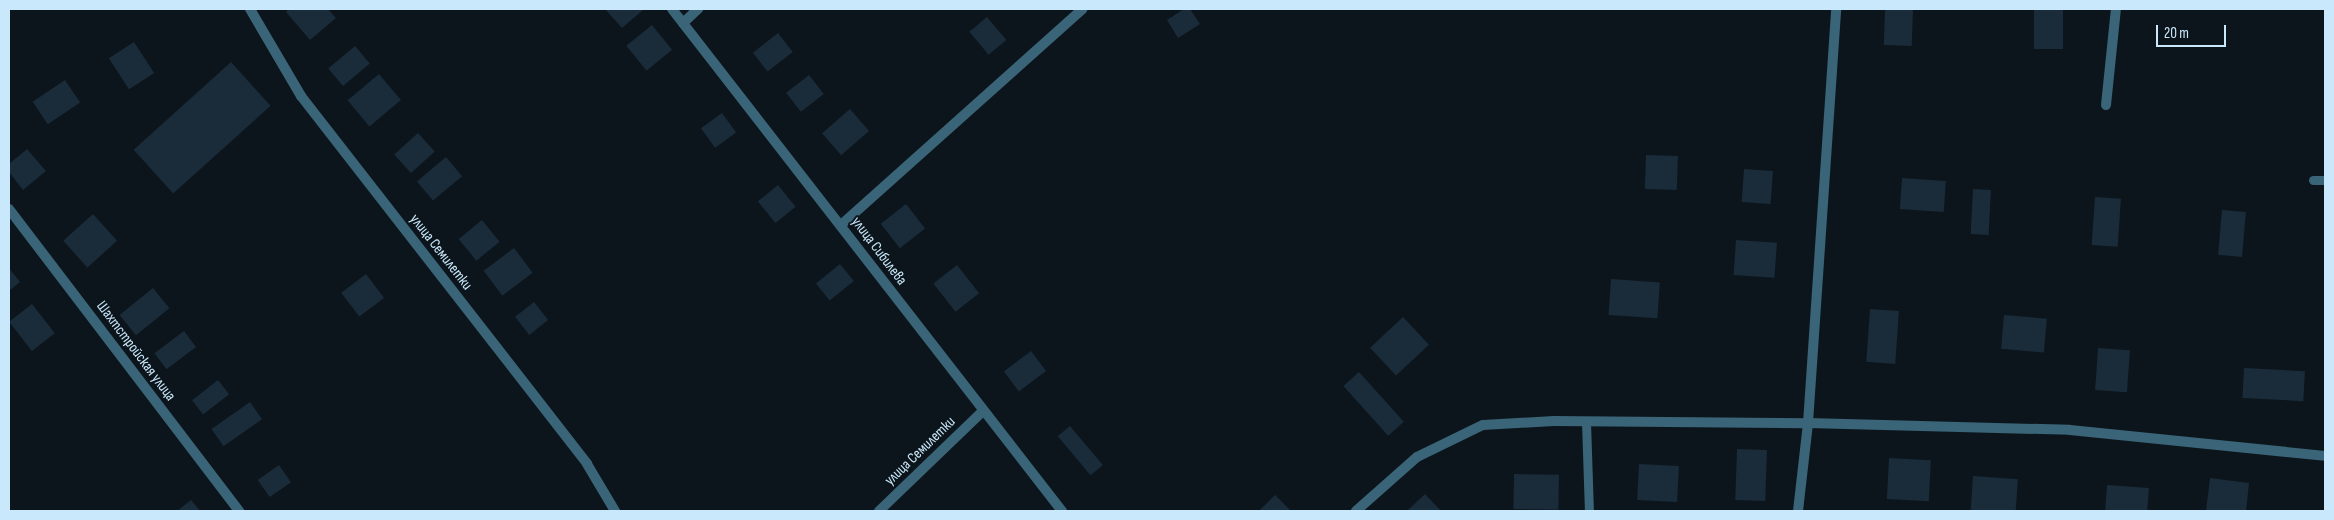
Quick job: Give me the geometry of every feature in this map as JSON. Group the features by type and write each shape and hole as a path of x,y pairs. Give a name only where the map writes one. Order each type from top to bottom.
{"street":[{"name":"улица Семилетки","path":"250,9 301,96 588,464 614,511"},
{"name":"улица Сибилева","path":"672,9 841,225 982,412 1062,511"},
{"path":"683,23 698,9"},
{"path":"841,225 1083,9"},
{"path":"1798,511 1808,423 1836,9"},
{"path":"2106,105 2116,9"},
{"name":"Шахтстройская улица","path":"9,209 239,511"},
{"name":"улица Семилетки","path":"879,511 982,412"},
{"path":"1356,511 1417,457 1483,425 1586,422 1808,423 2070,430 2325,456"}],"lane":[{"path":"2313,180 2325,180"},
{"path":"1586,422 1589,511"}],"building":[{"path":"289,9 328,9 336,18 310,40 286,12"},
{"path":"605,9 642,9 643,10 622,28"},
{"path":"1184,9 1190,9 1200,24 1178,38 1167,20"},
{"path":"1885,9 1913,10 1912,46 1884,45"},
{"path":"2034,9 2063,9 2063,49 2034,49"},
{"path":"987,17 1006,40 989,55 969,32"},
{"path":"652,25 672,50 646,71 626,46"},
{"path":"778,33 793,52 768,72 753,53"},
{"path":"134,42 154,73 129,89 109,58"},
{"path":"355,46 370,64 343,86 328,68"},
{"path":"231,62 270,106 173,194 134,150"},
{"path":"379,74 401,100 369,126 348,100"},
{"path":"809,75 824,94 801,112 786,93"},
{"path":"65,80 80,102 48,124 33,102"},
{"path":"850,109 869,131 841,155 822,133"},
{"path":"722,113 736,132 715,148 701,128"},
{"path":"418,133 435,152 411,173 394,154"},
{"path":"27,149 46,171 23,190 9,172 9,164"},
{"path":"1646,155 1678,156 1677,190 1645,189"},
{"path":"446,157 462,176 433,201 417,181"},
{"path":"1744,169 1773,171 1771,204 1742,202"},
{"path":"1902,178 1946,181 1944,212 1900,209"},
{"path":"778,185 796,207 775,223 758,201"},
{"path":"1973,189 1991,190 1989,235 1971,234"},
{"path":"2095,197 2121,199 2118,247 2092,245"},
{"path":"906,204 925,228 900,248 881,224"},
{"path":"2222,210 2246,212 2242,257 2218,255"},
{"path":"93,214 117,241 87,268 63,241"},
{"path":"482,220 500,242 476,261 459,239"},
{"path":"1736,240 1777,243 1774,278 1734,275"},
{"path":"514,248 533,273 502,296 484,271"},
{"path":"840,264 854,281 830,301 816,284"},
{"path":"957,265 979,293 956,312 933,283"},
{"path":"9,268 20,282 9,291"},
{"path":"366,274 384,298 359,317 341,293"},
{"path":"1611,279 1660,282 1657,318 1608,315"},
{"path":"153,288 169,308 136,335 120,315"},
{"path":"534,302 548,320 529,335 515,317"},
{"path":"32,304 55,333 32,351 9,322"},
{"path":"1870,309 1899,311 1895,364 1866,362"},
{"path":"2004,315 2047,319 2044,353 2001,349"},
{"path":"1403,317 1429,345 1396,375 1370,348"},
{"path":"184,331 196,347 166,369 154,353"},
{"path":"2098,348 2130,350 2127,392 2095,390"},
{"path":"1031,351 1046,371 1019,391 1004,371"},
{"path":"2244,368 2305,371 2303,401 2242,398"},
{"path":"1359,372 1404,422 1388,436 1343,386"},
{"path":"218,380 229,394 203,415 192,400"},
{"path":"250,402 262,419 224,446 211,429"},
{"path":"1070,426 1103,465 1091,475 1058,436"},
{"path":"1737,449 1767,450 1765,501 1735,500"},
{"path":"1889,458 1931,460 1929,501 1887,499"},
{"path":"1639,464 1679,466 1677,502 1637,500"},
{"path":"279,465 291,482 270,497 258,480"},
{"path":"1514,474 1559,475 1558,510 1513,509"},
{"path":"1973,476 2018,479 2016,511 1971,511"},
{"path":"2210,478 2249,483 2246,511 2206,511"},
{"path":"2107,485 2149,488 2147,511 2105,511"},
{"path":"1425,494 1441,511 1407,511"},
{"path":"1275,495 1291,511 1259,511"},
{"path":"191,500 200,511 177,511"}]}
